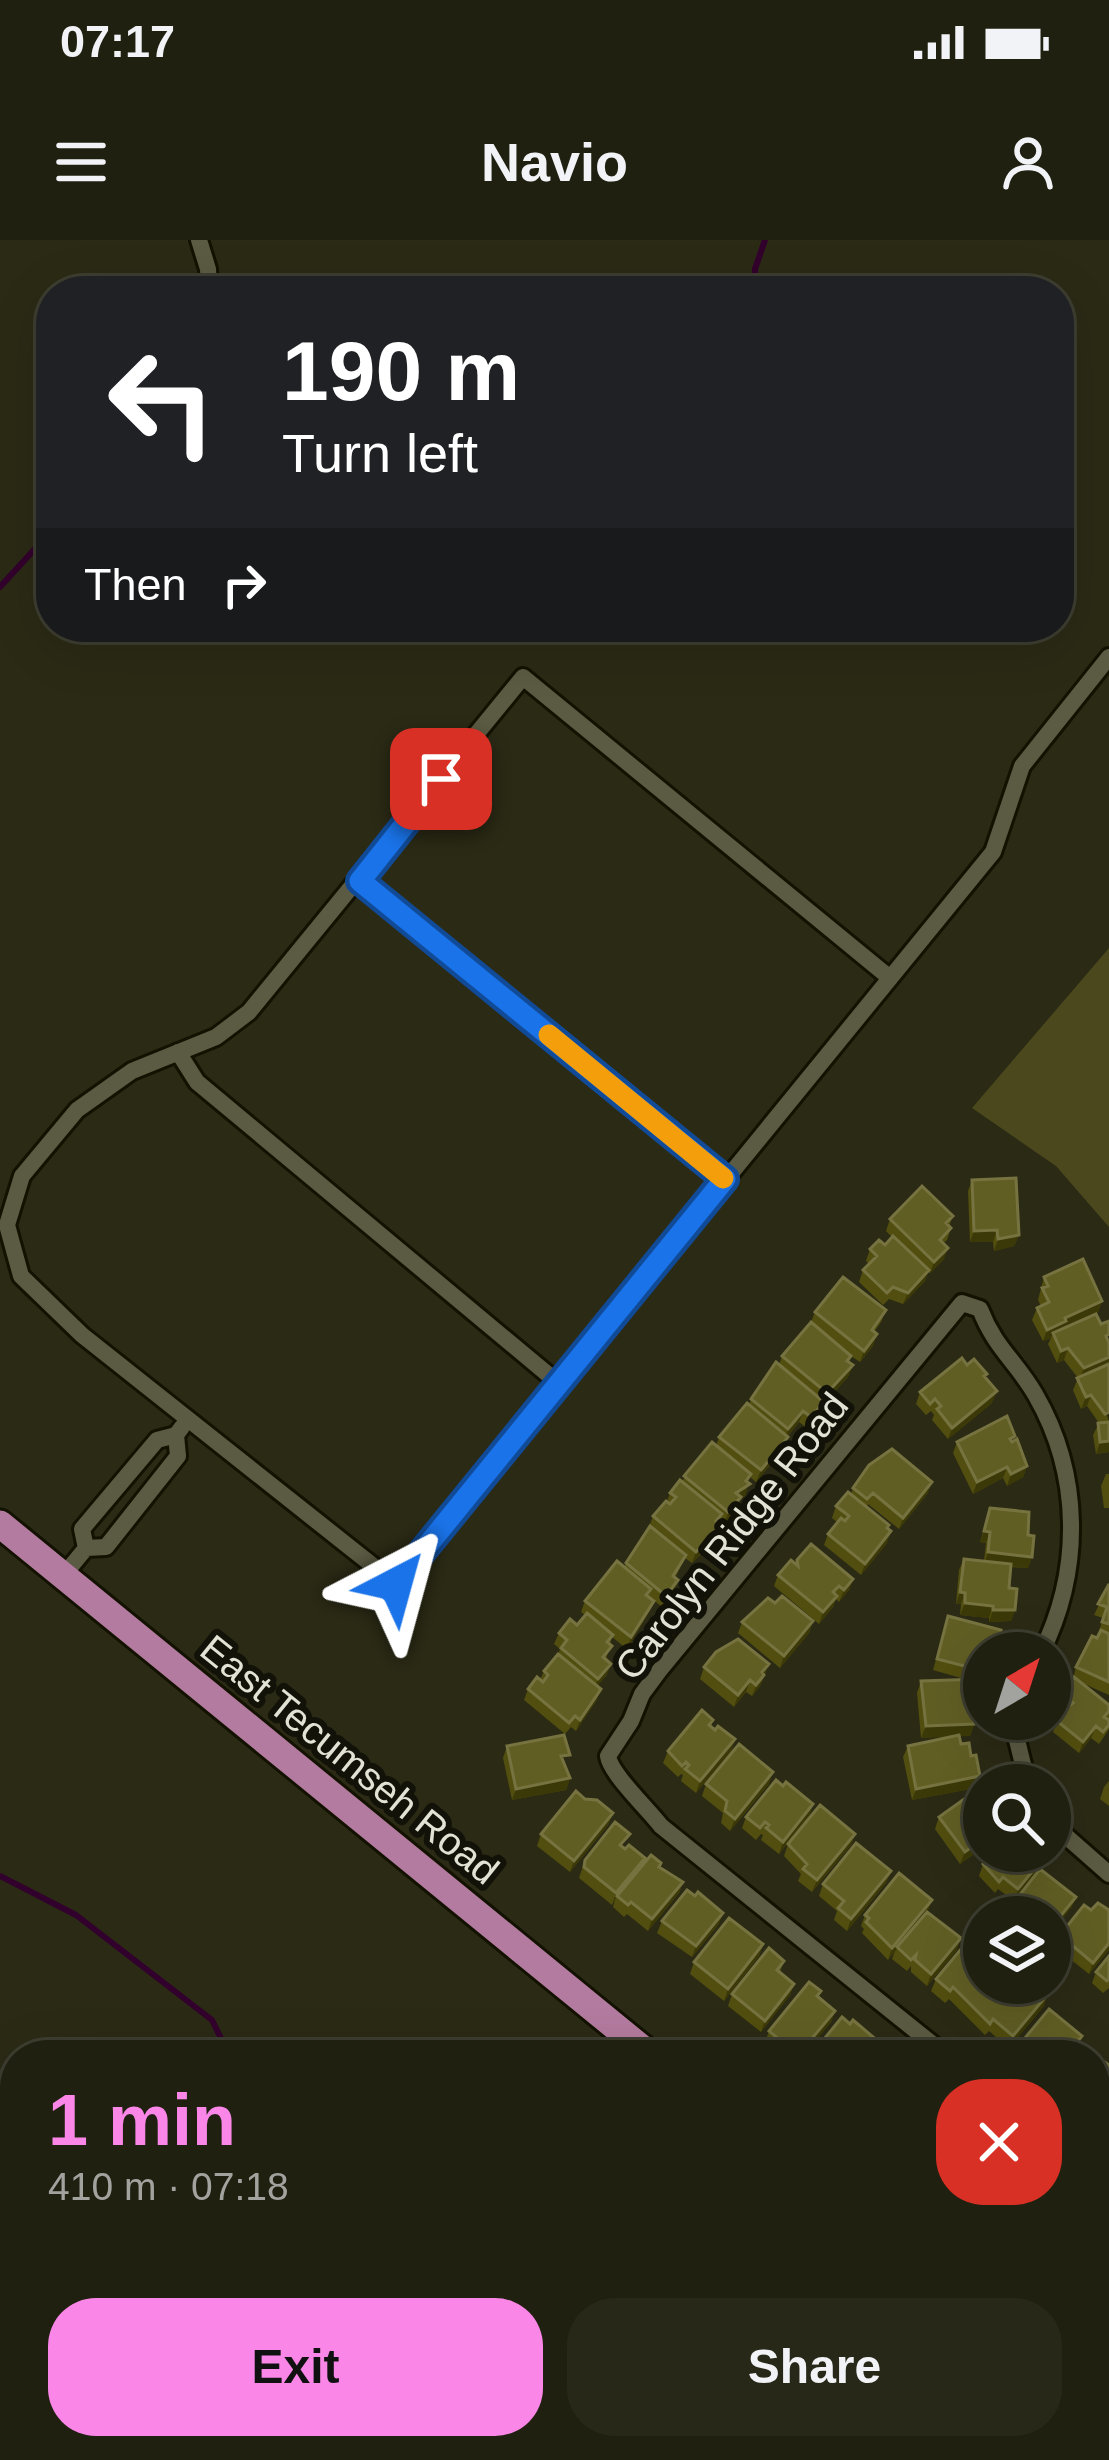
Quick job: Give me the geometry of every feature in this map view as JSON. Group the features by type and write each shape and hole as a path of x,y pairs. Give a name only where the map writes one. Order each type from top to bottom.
{"main road":[{"name":"East Tecumseh Road","path":"0,1524 632,2040"}],"street":[{"path":"199,240 206,276"},
{"path":"890,978 523,676 360,881 248,1012 216,1037 132,1071 77,1110 22,1176 7,1225 21,1276 181,1428 396,1584 993,852 1022,766 1109,657"},
{"path":"360,881 725,1179"},
{"path":"178,1052 197,1082 557,1382"},
{"name":"Carolyn Ridge Road","path":"927,2040 661,1826 635,1791 610,1770 608,1756 659,1671 962,1304 980,1309 990,1336 1033,1390 1052,1427 1072,1518 1071,1568 1052,1632"},
{"path":"86,1548 82,1529 157,1440 181,1428"},
{"path":"63,1576 86,1548 106,1547 178,1456 181,1428"},
{"path":"1071,1841 1109,1874"}],"shaded area":[{"path":"1109,948 1109,1227 1056,1166 972,1108"}],"building":[{"path":"1016,1178 1019,1235 998,1239 997,1230 974,1231 972,1180"},
{"path":"922,1186 953,1216 946,1223 951,1228 940,1240 948,1248 934,1262 890,1219"},
{"path":"893,1236 929,1270 908,1293 893,1287 887,1293 863,1270 877,1256 870,1249 879,1240 885,1245"},
{"path":"1083,1259 1102,1301 1047,1330 1037,1308 1049,1302 1042,1288 1048,1286 1044,1277"},
{"path":"843,1277 886,1310 864,1351 815,1312"},
{"path":"1096,1314 1101,1324 1109,1321 1109,1357 1084,1368 1068,1348 1061,1351 1053,1333"},
{"path":"811,1322 851,1356 847,1361 853,1365 827,1393 782,1356"},
{"path":"962,1358 967,1365 974,1359 997,1391 952,1428 935,1399 930,1404 920,1392"},
{"path":"776,1362 824,1402 811,1417 803,1411 788,1429 751,1399"},
{"path":"1109,1364 1109,1412 1105,1414 1091,1395 1086,1397 1077,1378"},
{"path":"747,1403 788,1437 761,1470 719,1437"},
{"path":"1007,1416 1015,1436 1010,1439 1017,1439 1027,1466 1011,1474 1007,1467 977,1482 957,1442"},
{"path":"1109,1422 1109,1441 1100,1442 1098,1423"},
{"path":"712,1442 751,1474 746,1481 750,1484 736,1493 741,1497 728,1512 684,1476"},
{"path":"892,1449 932,1482 903,1518 873,1493 867,1499 853,1488 869,1465"},
{"path":"680,1480 722,1514 716,1521 722,1526 696,1552 653,1516 676,1497 670,1493"},
{"path":"848,1492 891,1531 865,1564 828,1534 841,1518 845,1521 849,1516 836,1506"},
{"path":"990,1508 1029,1512 1032,1557 988,1552 990,1532 984,1531"},
{"path":"650,1526 686,1555 673,1576 678,1580 666,1596 626,1563"},
{"path":"811,1544 853,1579 844,1590 839,1586 833,1592 837,1596 823,1612 778,1575 791,1560 798,1566 797,1560"},
{"path":"964,1559 1011,1564 1009,1588 1017,1589 1015,1610 965,1603 965,1593 960,1592"},
{"path":"617,1561 651,1589 646,1595 654,1601 631,1637 585,1601"},
{"path":"1109,1584 1109,1624 1102,1622 1107,1607 1098,1604"},
{"path":"782,1596 813,1621 784,1656 742,1622 768,1598 775,1603"},
{"path":"587,1613 613,1635 607,1642 612,1646 603,1657 611,1664 598,1679 561,1648 567,1640 559,1633 570,1619 577,1625"},
{"path":"948,1616 1001,1630 963,1632 963,1666 937,1659"},
{"path":"1101,1630 1109,1634 1109,1682 1076,1667 1092,1636 1097,1638"},
{"path":"738,1639 769,1664 756,1685 750,1680 738,1695 704,1667 716,1652"},
{"path":"558,1654 601,1689 580,1720 575,1716 569,1723 528,1689 537,1677 543,1682 548,1675 544,1671"},
{"path":"1074,1677 1109,1705 1104,1717 1109,1725 1103,1732 1096,1726 1083,1742 1071,1732"},
{"path":"963,1680 963,1724 926,1726 921,1681"},
{"path":"702,1710 713,1720 709,1725 735,1739 700,1781 685,1769 686,1762 682,1766 668,1751"},
{"path":"564,1735 570,1755 561,1756 570,1778 516,1789 507,1746"},
{"path":"959,1735 961,1744 969,1743 978,1764 963,1764 963,1779 916,1789 908,1746"},
{"path":"739,1744 773,1772 735,1819 725,1811 727,1801 706,1784"},
{"path":"776,1780 783,1786 786,1782 813,1804 783,1842 765,1822 760,1828 746,1817"},
{"path":"576,1791 613,1813 574,1861 541,1834"},
{"path":"963,1800 963,1849 939,1817"},
{"path":"820,1805 855,1834 817,1880 803,1869 807,1864 788,1844"},
{"path":"615,1822 630,1834 620,1845 625,1849 629,1845 645,1858 616,1893 584,1867"},
{"path":"856,1843 891,1871 851,1919 838,1908 844,1901 823,1884"},
{"path":"651,1855 661,1863 659,1867 683,1882 652,1919 617,1896"},
{"path":"990,1872 1032,1872 1018,1889 1003,1877 999,1882"},
{"path":"1038,1872 1044,1872 1076,1897 1071,1903 1071,1896 1019,1896"},
{"path":"899,1873 932,1900 892,1948 866,1922 865,1915"},
{"path":"687,1890 695,1896 698,1892 723,1913 696,1946 662,1921"},
{"path":"1098,1903 1109,1910 1109,1943 1093,1963 1071,1944 1071,1921 1084,1905 1091,1910"},
{"path":"927,1912 961,1938 931,1974 915,1960 916,1955 911,1960 897,1947"},
{"path":"729,1918 763,1944 728,1989 694,1962"},
{"path":"963,1947 963,1997 936,1979"},
{"path":"769,1948 784,1961 777,1970 794,1984 765,2021 732,1994"},
{"path":"1109,1956 1109,1979 1107,1981 1096,1972"},
{"path":"809,1982 835,2011 811,2040 780,2040 769,2031"},
{"path":"970,2004 1040,2004 1013,2036 993,2019 990,2024"},
{"path":"1049,2009 1082,2036 1079,2040 1023,2040"},
{"path":"842,2017 877,2040 823,2040"}],"waterway":[{"path":"755,276 765,240"},
{"path":"0,587 36,548"},
{"path":"0,1876 76,1915 212,2020 222,2040"}],"slow traffic":[{"path":"549,1035 723,1178"}],"route":[{"path":"396,1584 725,1179 360,881 441,779"}]}
